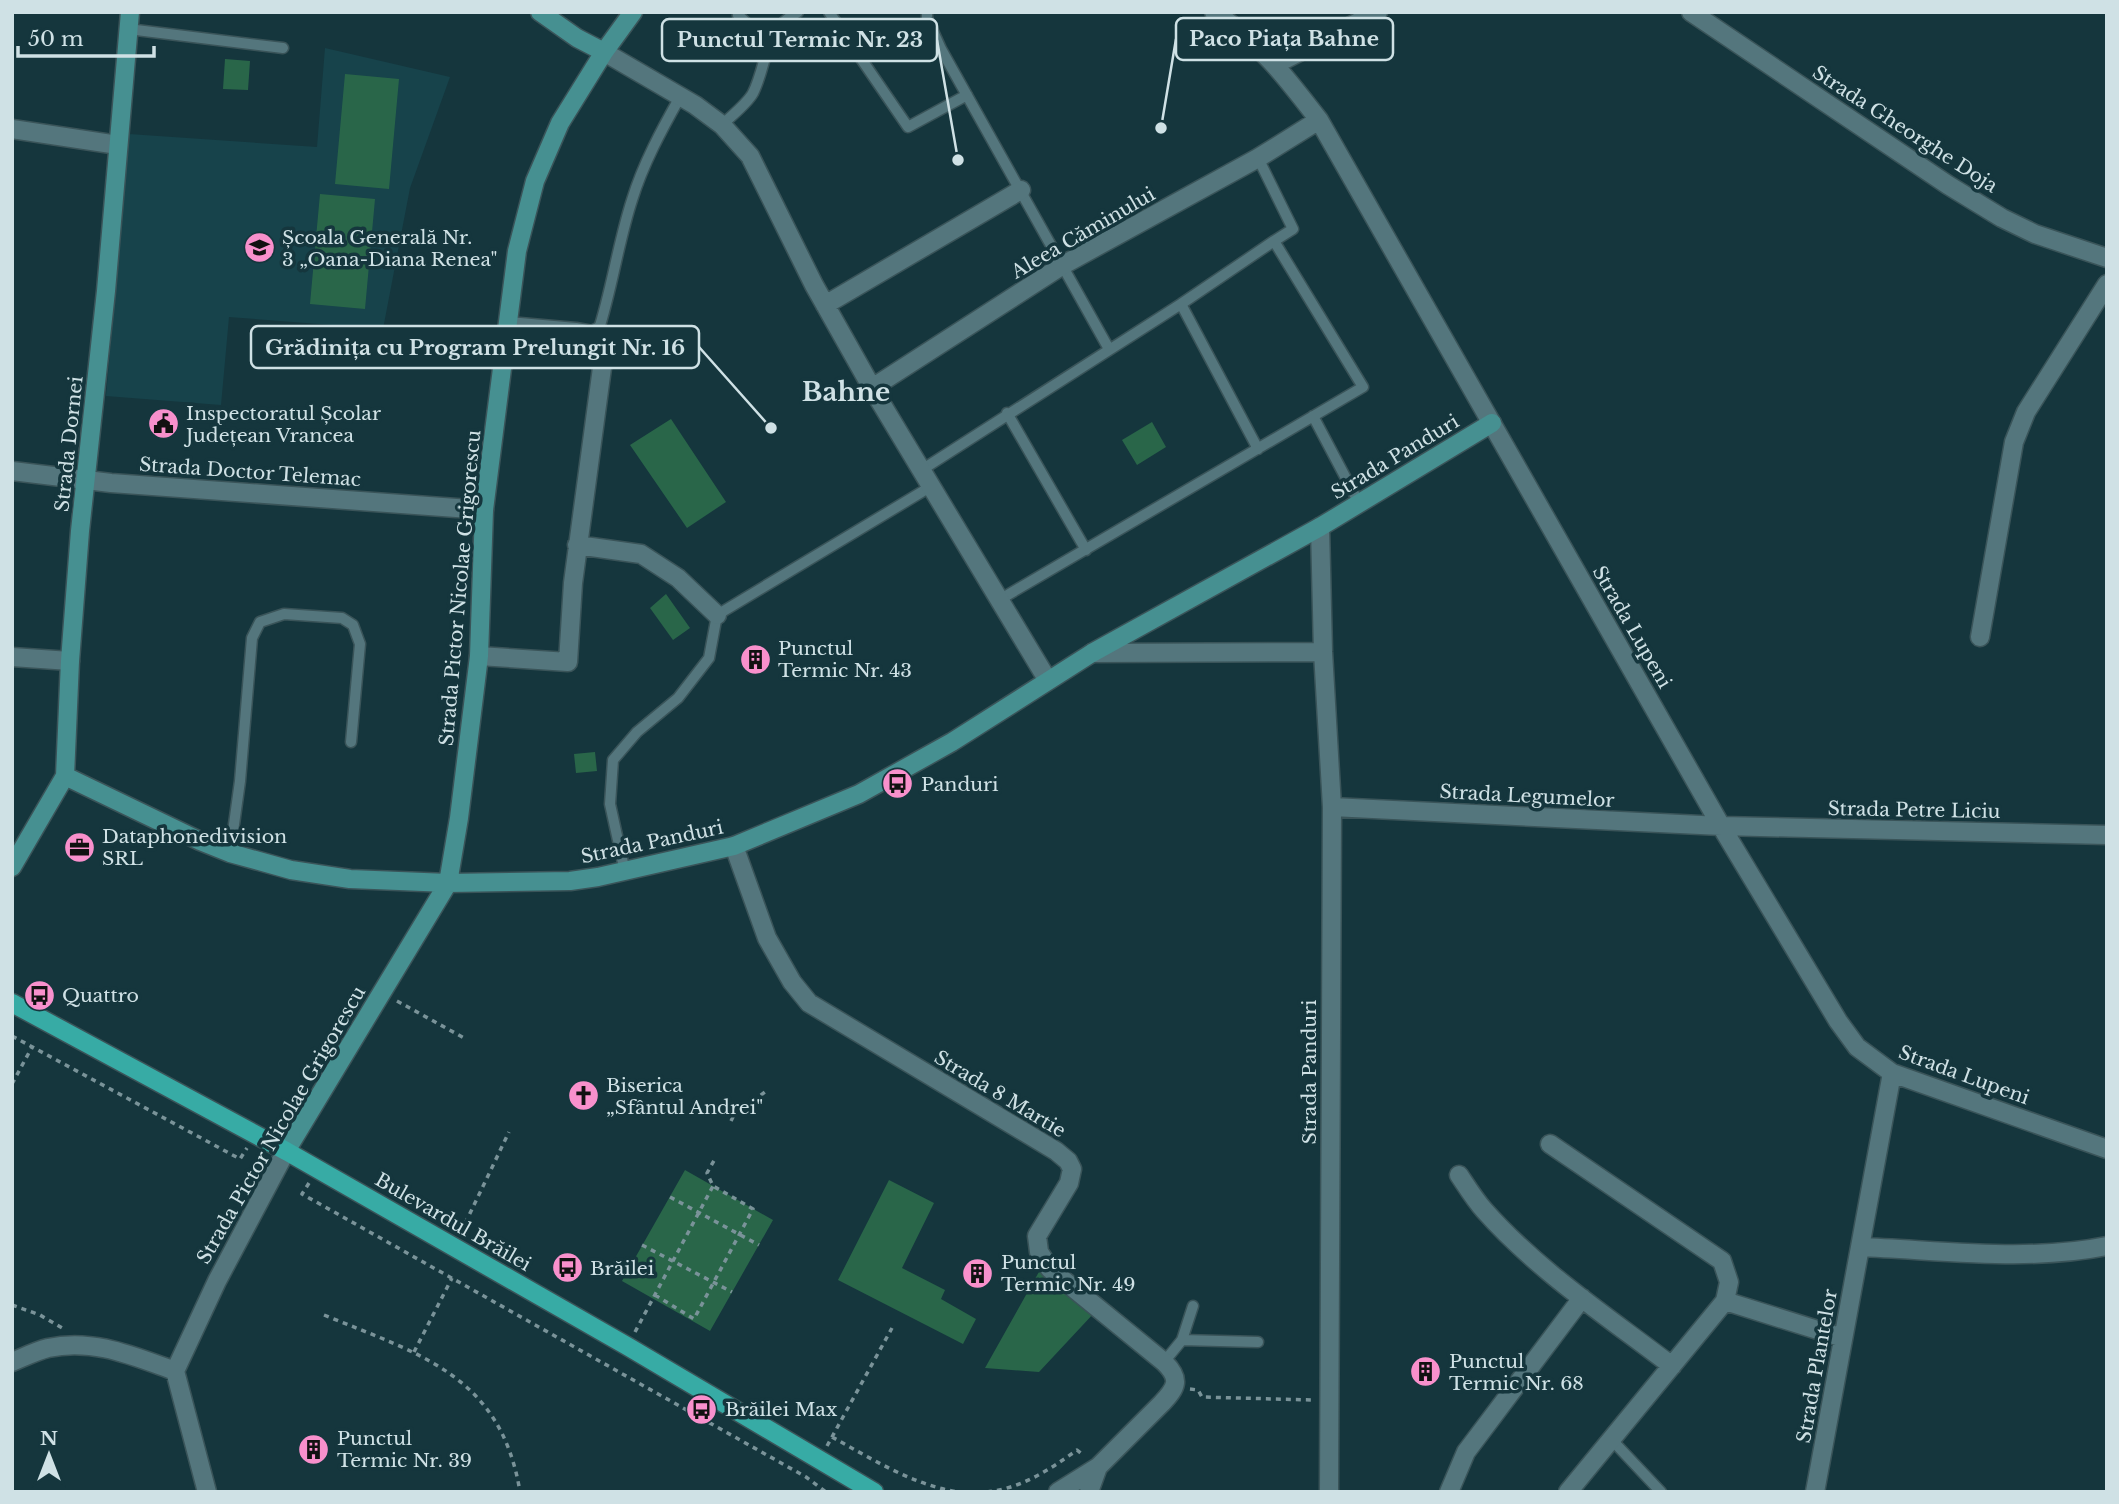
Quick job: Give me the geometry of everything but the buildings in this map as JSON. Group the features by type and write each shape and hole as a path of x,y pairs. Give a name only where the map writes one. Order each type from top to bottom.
{"main road":[{"name":"Bulevardul Brăilei","path":"12,1003 286,1151 627,1346 871,1490 888,1492"}],"street":[{"path":"540,12 577,38 680,97 722,125 750,156 825,304 872,388 1047,679"},
{"name":"Strada Pictor Nicolae Grigorescu","path":"174,1371 217,1281 286,1151 448,883 459,818 479,656 484,510 517,250 535,181 560,124 604,52 633,12"},
{"name":"Strada Lupeni","path":"1214,12 1232,18 1276,64 1320,120 1721,826 1838,1021 1857,1047 1892,1073 2107,1149"},
{"path":"1276,64 1378,12"},
{"name":"Strada Gheorghe Doja","path":"1691,12 1948,185 2002,218 2035,234 2107,258"},
{"name":"Strada Dornei","path":"12,867 65,776 80,531 87,481 129,21"},
{"name":"Aleea Căminului","path":"872,388 1063,265 1258,158 1320,120"},
{"path":"12,129 118,145"},
{"path":"825,304 1021,190"},
{"path":"1980,637 2014,442 2026,412 2107,284"},
{"path":"479,656 568,662 577,545 604,352 598,332"},
{"name":"Strada Panduri","path":"65,776 230,853 291,870 350,879 448,883 570,881 625,872 734,846 859,794 952,741 1047,679 1320,527 1492,423"},
{"name":"Strada Doctor Telemac","path":"12,471 87,481 484,510"},
{"name":"Strada Panduri","path":"1320,527 1323,652 1332,807 1329,1492"},
{"path":"577,545 642,554 678,579 718,614"},
{"name":"Strada Panduri","path":"1092,653 1323,652"},
{"path":"12,657 70,661"},
{"name":"Strada Legumelor","path":"1332,807 1721,826"},
{"name":"Strada Petre Liciu","path":"1721,826 2107,835"},
{"name":"Strada 8 Martie","path":"734,846 767,938 792,982 809,1003 1056,1151 1068,1161 1072,1169 1069,1183 1037,1236 1039,1252 1050,1269 1164,1362 1174,1372 1175,1384"},
{"name":"Strada Plantelor","path":"1815,1492 1892,1073"},
{"path":"1550,1144 1722,1261 1730,1282 1725,1301 1568,1492"},
{"path":"1459,1175 1483,1209 1525,1250 1582,1298 1672,1366"},
{"path":"1860,1247 2031,1254 2085,1250 2107,1245"},
{"path":"1449,1492 1466,1451 1582,1298"},
{"path":"1725,1301 1843,1338"},
{"path":"12,1362 47,1348 76,1344 100,1346 174,1371 207,1492"},
{"path":"1058,1492 1098,1467 1172,1393 1175,1384"},
{"path":"1089,1492 1098,1467"}],"lane":[{"path":"740,12 738,15 768,43"},
{"path":"722,125 752,94 768,43 789,17 798,12"},
{"path":"829,12 908,127 967,95"},
{"path":"926,12 926,18 941,49 1109,349"},
{"path":"129,21 284,48"},
{"path":"509,322 598,332 610,297 632,200 660,133 680,97"},
{"path":"920,471 1293,229 1258,158"},
{"path":"999,600 1363,387 1274,241"},
{"path":"1181,304 1258,449"},
{"path":"1007,413 1086,550"},
{"path":"1313,416 1359,503"},
{"path":"625,872 610,804 613,761 637,732 678,698 709,658 718,614 930,487"},
{"path":"230,853 240,781 252,638 260,622 284,614 342,618 353,625 360,643 351,742"},
{"path":"1164,1362 1182,1340 1193,1306"},
{"path":"1182,1340 1258,1342"},
{"path":"1611,1439 1661,1492"}],"path":[{"path":"381,992 466,1039"},
{"path":"12,1036 240,1159"},
{"path":"12,1084 32,1047"},
{"path":"731,1121 734,1115 765,1092"},
{"path":"454,1247 509,1132"},
{"path":"654,1295 694,1319 753,1209 713,1186 707,1173 716,1157"},
{"path":"627,1346 713,1186"},
{"path":"302,1194 806,1476 827,1492"},
{"path":"670,1196 759,1245"},
{"path":"642,1245 732,1292"},
{"path":"414,1352 452,1278"},
{"path":"12,1305 40,1315 62,1327 76,1344"},
{"path":"324,1315 414,1352 450,1372 481,1400 503,1435 517,1474 520,1492"},
{"path":"892,1328 832,1437 907,1476 937,1489 958,1492"},
{"path":"1175,1384 1198,1390 1202,1396 1329,1400"},
{"path":"987,1492 1003,1490 1034,1479 1077,1450"}],"shaded area":[{"name":"Școala Generală Nr. 3 „Oana-Diana Renea\"","path":"325,48 450,77 410,188 383,329 229,317 221,405 106,396 129,134 317,147"}],"green space":[{"path":"225,59 250,61 248,90 223,89"},
{"path":"345,74 399,79 389,189 335,184"},
{"path":"320,194 375,199 365,309 310,304"},
{"path":"671,419 726,502 687,528 630,445"},
{"path":"1152,422 1166,447 1137,465 1122,440"},
{"path":"666,594 690,628 673,640 650,608"},
{"path":"595,752 597,771 576,773 574,754"},
{"path":"685,1170 773,1220 710,1331 622,1281"},
{"path":"889,1180 934,1203 902,1268 945,1290 941,1299 976,1319 963,1344 838,1280"},
{"path":"1040,1270 1095,1312 1039,1372 985,1368"}],"place":[{"name":"Paco Piața Bahne","path":"1161,128"},
{"name":"Punctul Termic Nr. 23","path":"958,160"},
{"name":"Școala Generală Nr. 3 „Oana-Diana Renea\"","path":"259,248"},
{"name":"Inspectoratul Școlar Județean Vrancea","path":"163,424"},
{"name":"Grădinița cu Program Prelungit Nr. 16","path":"771,428"},
{"name":"Punctul Termic Nr. 43","path":"755,659"},
{"name":"Panduri","path":"898,784"},
{"name":"Dataphonedivision SRL","path":"79,847"},
{"name":"Quattro","path":"39,995"},
{"name":"Biserica „Sfântul Andrei\"","path":"583,1096"},
{"name":"Brăilei","path":"567,1268"},
{"name":"Punctul Termic Nr. 49","path":"978,1273"},
{"name":"Punctul Termic Nr. 68","path":"1426,1372"},
{"name":"Brăilei Max","path":"702,1409"},
{"name":"Punctul Termic Nr. 39","path":"314,1449"}],"district":[{"name":"Bahne","path":"846,392"}]}
